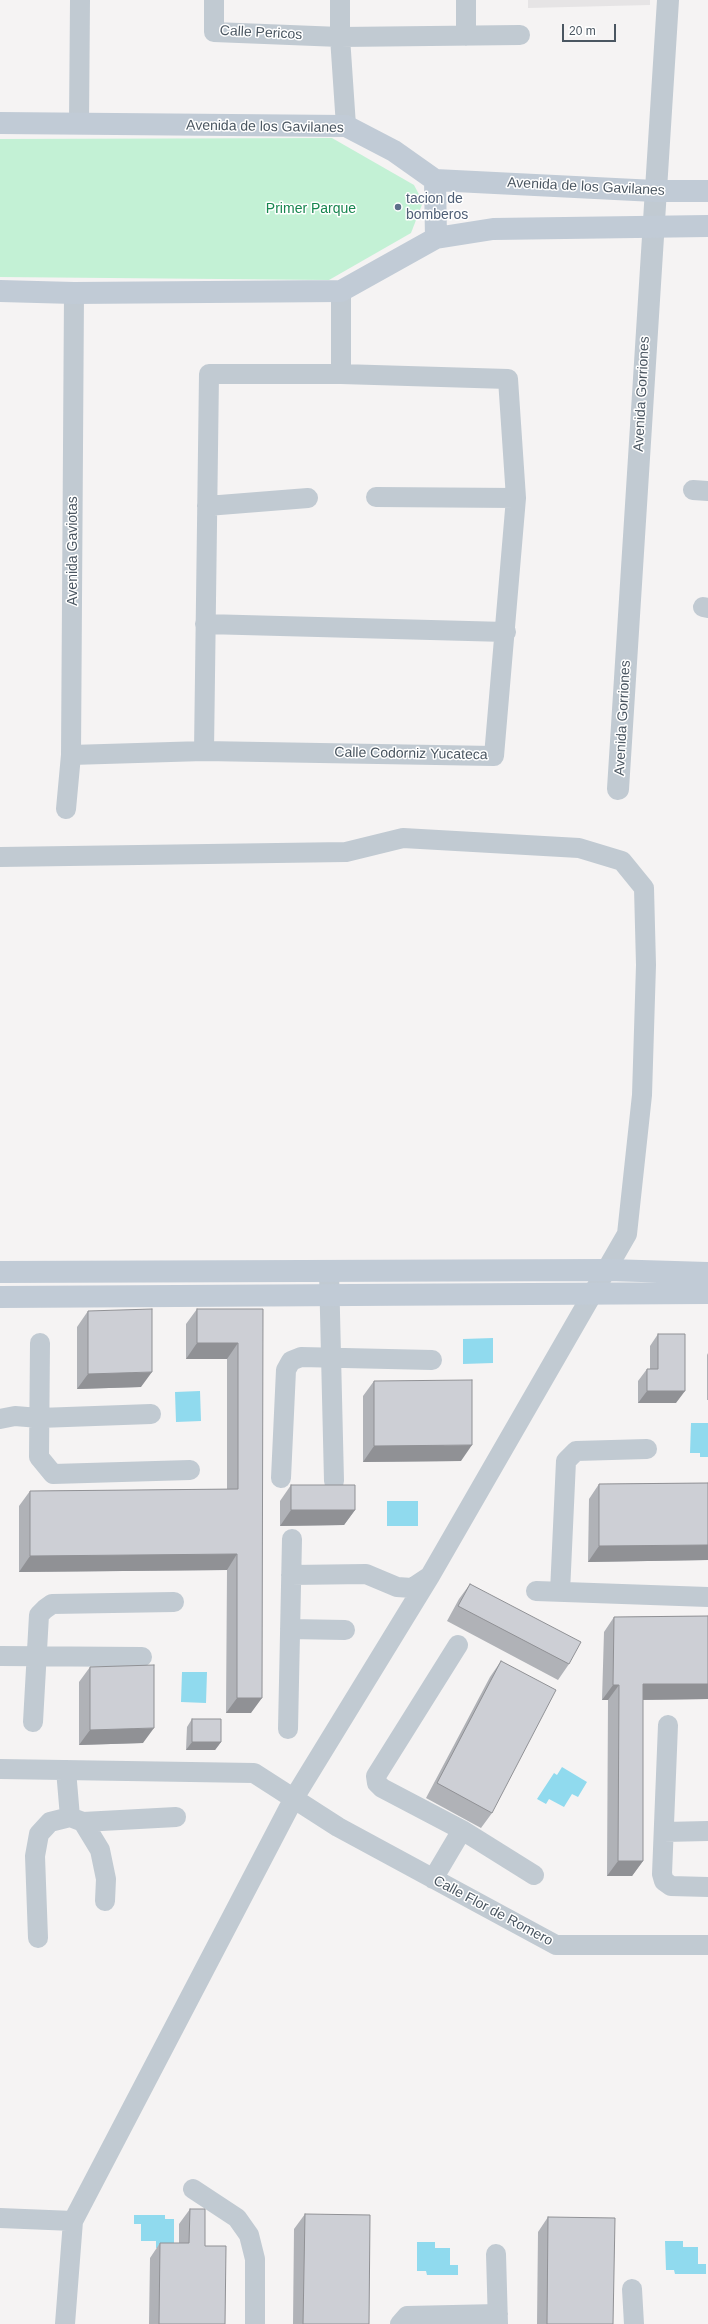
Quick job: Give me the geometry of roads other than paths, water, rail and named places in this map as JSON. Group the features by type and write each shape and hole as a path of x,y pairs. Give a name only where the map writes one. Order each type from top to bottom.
{"main road":[{"name":"Avenida de los Gavilanes","path":"0,123 346,126 394,151 435,180 655,191 708,191"},
{"path":"435,180 436,238"},
{"path":"0,291 74,293 341,292 436,238 493,229 708,226"},
{"path":"0,1272 608,1270 708,1272"},
{"path":"0,1297 708,1293"}],"street":[{"path":"79,123 80,0"},
{"name":"Calle Pericos","path":"214,0 214,32 340,36 520,35"},
{"path":"340,0 340,36 346,126"},
{"path":"466,0 466,36"},
{"name":"Avenida Gorriones","path":"618,789 652,226 668,0"},
{"path":"341,292 341,374"},
{"name":"Avenida Gaviotas","path":"66,809 71,755 74,293"},
{"name":"Calle Codorniz Yucateca","path":"71,755 204,751 494,756 506,632 516,498 508,379 341,374 209,374 204,751"},
{"path":"376,497 516,498"},
{"path":"207,506 308,498"},
{"path":"205,624 506,632"},
{"path":"0,857 346,852 403,838 579,848 622,861 644,888 646,965 642,1095 627,1234 608,1270 592,1294 430,1576 294,1798 73,2221 65,2324"},
{"path":"329,1271 334,1481"},
{"path":"40,1343 39,1457 53,1474 190,1470"},
{"path":"281,1478 286,1370 291,1361 301,1357 432,1360"},
{"path":"0,1419 15,1416 39,1418 152,1414"},
{"path":"560,1592 566,1461 576,1451 647,1449"},
{"path":"288,1729 292,1539"},
{"path":"291,1575 366,1574 397,1587 412,1588 430,1576"},
{"path":"536,1591 708,1597"},
{"path":"33,1722 39,1615 52,1604 174,1602"},
{"path":"290,1629 345,1630"},
{"path":"458,1645 376,1776 382,1788 462,1830 534,1875"},
{"path":"0,1656 142,1656"},
{"path":"668,1725 662,1874 664,1881 671,1886 708,1886"},
{"name":"Calle Flor de Romero","path":"0,1769 254,1773 338,1827 556,1945 708,1945"},
{"path":"66,1770 77,1819 100,1850 106,1880 104,1901"},
{"path":"38,1938 35,1856 39,1834 50,1822 77,1819 176,1817"},
{"path":"433,1879 462,1830"},
{"path":"664,1832 708,1831"},
{"path":"193,2189 237,2218 249,2235 255,2259 255,2324"},
{"path":"0,2218 73,2221"},
{"path":"400,2324 407,2316 498,2319 496,2254"},
{"path":"632,2289 634,2324"}],"water":[{"path":"493,1338 493,1363 463,1364 463,1339"},
{"path":"200,1391 201,1421 176,1422 175,1392"},
{"path":"691,1423 708,1423 708,1457 700,1457 700,1453 690,1453"},
{"path":"387,1501 418,1501 418,1526 387,1526"},
{"path":"182,1672 207,1672 206,1703 181,1702"},
{"path":"562,1767 587,1782 578,1797 572,1794 564,1807 549,1799 546,1804 537,1799 554,1773 557,1775"},
{"path":"134,2215 165,2215 165,2219 174,2219 174,2248 156,2248 156,2241 141,2241 141,2224 134,2224"},
{"path":"665,2241 683,2241 683,2247 698,2247 698,2264 706,2264 706,2274 675,2274 674,2270 666,2270"},
{"path":"417,2242 435,2242 435,2248 450,2248 450,2265 458,2265 458,2275 427,2275 426,2271 417,2271"}],"place":[{"name":"tacion de bomberos","path":"398,207"}],"park label":[{"name":"Primer Parque","path":"311,209"}]}
